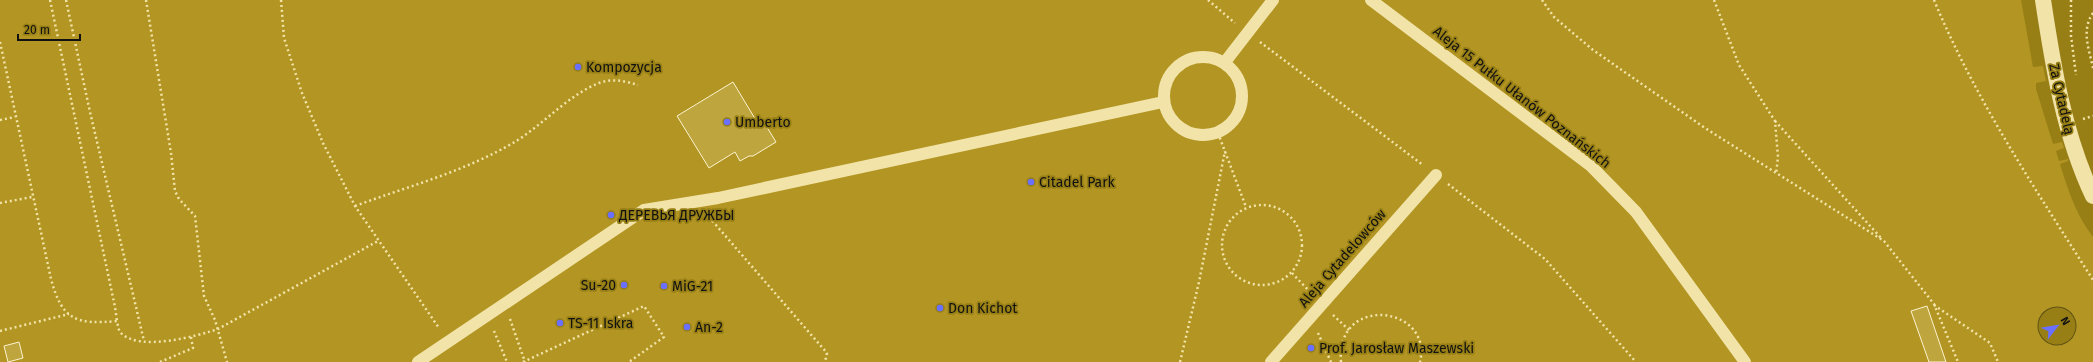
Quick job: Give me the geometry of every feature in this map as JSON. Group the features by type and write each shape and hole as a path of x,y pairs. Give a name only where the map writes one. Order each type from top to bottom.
{"street":[{"path":"1224,62 1273,0"},
{"name":"Aleja 15 Pułku Ułanów Poznańskich","path":"1371,0 1591,166 1636,212 1745,362"},
{"name":"Za Cytadelą","path":"2043,0 2062,102 2076,152 2093,196"},
{"path":"1203,56 1224,62 1239,78 1243,100 1235,120 1218,133 1194,135 1174,123 1163,102 1166,79 1181,62 1203,56"},
{"path":"418,362 448,340 506,304 644,210 696,201 1163,102"},
{"name":"Aleja Cytadelowców","path":"1271,362 1436,175"}],"path":[{"path":"50,0 114,299 116,321 120,332 126,337 144,341 166,341 191,337 218,329 378,241"},
{"path":"66,0 90,112 144,341"},
{"path":"146,0 171,152 175,191 179,199 195,216 204,296 218,329 227,362"},
{"path":"281,0 284,38 302,93 323,143 355,206 448,340"},
{"path":"1542,0 1554,16 1593,50 1704,128 1884,241"},
{"path":"1714,0 1739,65 1775,121 1884,241 1934,304 1958,362"},
{"path":"1934,0 1973,80 2001,132 2093,280"},
{"path":"2071,0 2071,36 2077,79"},
{"path":"2093,14 2088,21 2086,30 2093,68"},
{"path":"0,42 32,197 55,294 63,309 84,322 116,321"},
{"path":"355,206 476,163 531,132 592,86 612,80 625,81 638,85"},
{"path":"2082,115 2086,125"},
{"path":"0,120 15,117"},
{"path":"1775,121 1778,157 1776,174"},
{"path":"1218,133 1246,207"},
{"path":"1180,362 1199,282 1225,152"},
{"path":"0,203 32,197"},
{"path":"696,201 827,353 826,362"},
{"path":"1268,205 1288,214 1300,232 1302,254 1292,273 1274,284 1254,286 1235,276 1224,260 1222,239 1230,220 1246,207 1268,205"},
{"path":"506,304 524,362 644,306 664,337 629,362"},
{"path":"1934,304 1990,343 1998,362"},
{"path":"0,330 69,314"},
{"path":"1341,362 1341,345 1348,330 1356,322 1365,317 1385,314 1405,321 1412,328 1418,337 1421,347 1420,362"},
{"path":"1311,316 1330,362"},
{"path":"493,329 507,362"},
{"path":"160,362 193,348 191,337"}],"shaded area":[{"name":"Citadel Park","path":"0,0 2021,0 2033,67 2043,66 2046,81 2036,83 2036,89 2053,144 2062,142 2064,148 2056,151 2059,161 2068,159 2068,161 2060,164 2069,193 2077,211 2093,237 2093,362 0,362"}],"building":[{"name":"Umberto","path":"733,82 760,127 765,124 776,142 753,156 749,156 740,161 735,152 709,168 677,116"},
{"path":"1927,306 1946,362 1929,362 1911,311"},
{"path":"19,342 23,358 8,362 4,346"}],"place":[{"name":"Kompozycja","path":"578,67"},
{"name":"Umberto","path":"727,122"},
{"name":"Citadel Park","path":"1031,182"},
{"name":"ДЕРЕВЬЯ ДРУЖБЫ","path":"611,215"},
{"name":"Su-20","path":"624,285"},
{"name":"MiG-21","path":"664,286"},
{"name":"Don Kichot","path":"940,308"},
{"name":"TS-11 Iskra","path":"560,323"},
{"name":"An-2","path":"687,327"},
{"name":"Prof. Jarosław Maszewski","path":"1311,348"}]}
